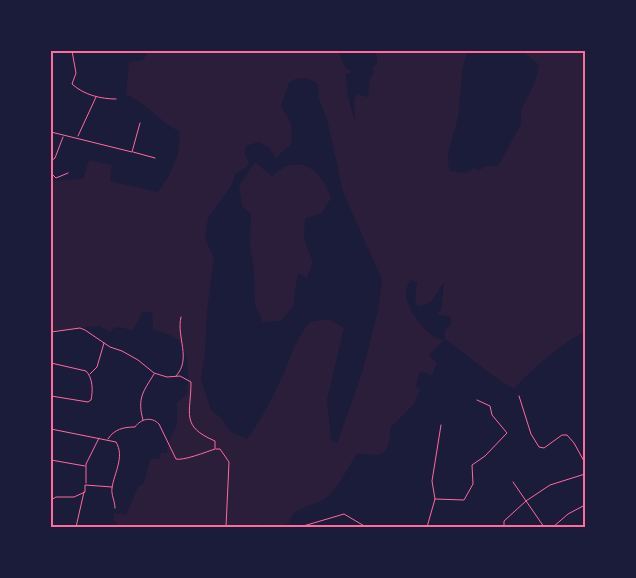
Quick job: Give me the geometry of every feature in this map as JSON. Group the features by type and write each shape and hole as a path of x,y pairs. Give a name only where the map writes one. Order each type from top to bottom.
{"street":[{"path":"72,51 76,73 72,84 80,90 96,96 116,99"},
{"path":"77,137 96,96"},
{"path":"132,152 140,123"},
{"path":"51,132 155,158"},
{"path":"51,161 55,158 63,136"},
{"path":"51,173 56,178 68,173"},
{"path":"176,376 180,371 184,356 178,331 181,317"},
{"path":"51,332 80,328 104,343 122,351 154,373 167,377 176,376 191,382 189,394 191,423 199,434 216,441 216,449"},
{"path":"90,374 97,367 104,343"},
{"path":"51,363 83,369 90,374 93,390 90,402 51,396"},
{"path":"143,420 139,406 140,399 154,373"},
{"path":"519,396 531,434 539,448 544,448 562,435 567,435 574,442 585,463"},
{"path":"435,499 464,500 473,484 472,465 485,456 507,433 492,415 490,406 477,400"},
{"path":"108,439 110,435 124,426 135,427 143,420 156,421 176,459 182,460 200,452 220,448 229,462 226,527"},
{"path":"427,527 435,499 432,481 441,425"},
{"path":"51,429 116,442 119,447 118,472 112,487 116,508"},
{"path":"76,527 85,492 85,466 100,438"},
{"path":"51,460 85,466"},
{"path":"504,527 504,521 526,501 559,480 585,474"},
{"path":"513,482 544,527"},
{"path":"86,485 112,487"},
{"path":"51,500 56,497 74,497 85,492"},
{"path":"553,527 568,514 585,505"},
{"path":"300,527 344,514 366,527"}],"shaded area":[{"path":"149,51 338,51 345,67 352,72 346,74 347,91 355,123 354,100 357,94 368,97 370,77 373,76 373,66 377,64 376,51 468,51 463,70 458,116 448,159 450,171 466,173 474,168 479,170 486,166 498,166 521,124 521,110 535,82 539,65 522,51 585,51 585,331 548,357 514,389 500,381 445,339 444,340 429,355 437,363 432,375 420,371 416,386 420,390 414,404 391,427 389,444 385,451 378,455 357,454 327,497 299,510 291,517 289,523 281,527 279,525 268,527 265,524 246,527 121,527 113,520 114,513 126,515 138,487 144,483 150,459 159,459 161,453 167,453 169,441 177,424 177,403 187,394 187,359 178,340 153,329 152,313 143,311 133,330 116,327 110,332 100,326 51,331 51,181 83,179 89,160 112,165 110,181 158,192 167,178 177,155 179,131 126,95 129,62 143,60","holes":["307,78 318,84 319,99 327,119 343,192 382,280 378,310 362,373 337,443 331,440 327,400 344,328 328,319 310,322 305,329 297,342 270,401 247,439 231,432 221,418 211,410 201,379 214,257 205,239 208,218 231,186 236,173 246,168 249,163 245,155 246,146 259,142 269,148 276,158 292,143 291,123 281,106 289,83 295,79","410,280 417,282 415,300 417,306 428,304 432,301 444,283 441,310 438,312 439,315 451,317 450,325 445,330 444,340 438,339 425,329 409,306 406,289"]},
{"path":"255,162 272,176 291,165 307,167 321,179 331,198 321,214 305,218 304,239 313,262 307,278 298,273 293,307 281,321 263,322 255,305 254,272 250,246 251,214 242,206 239,186"}]}
